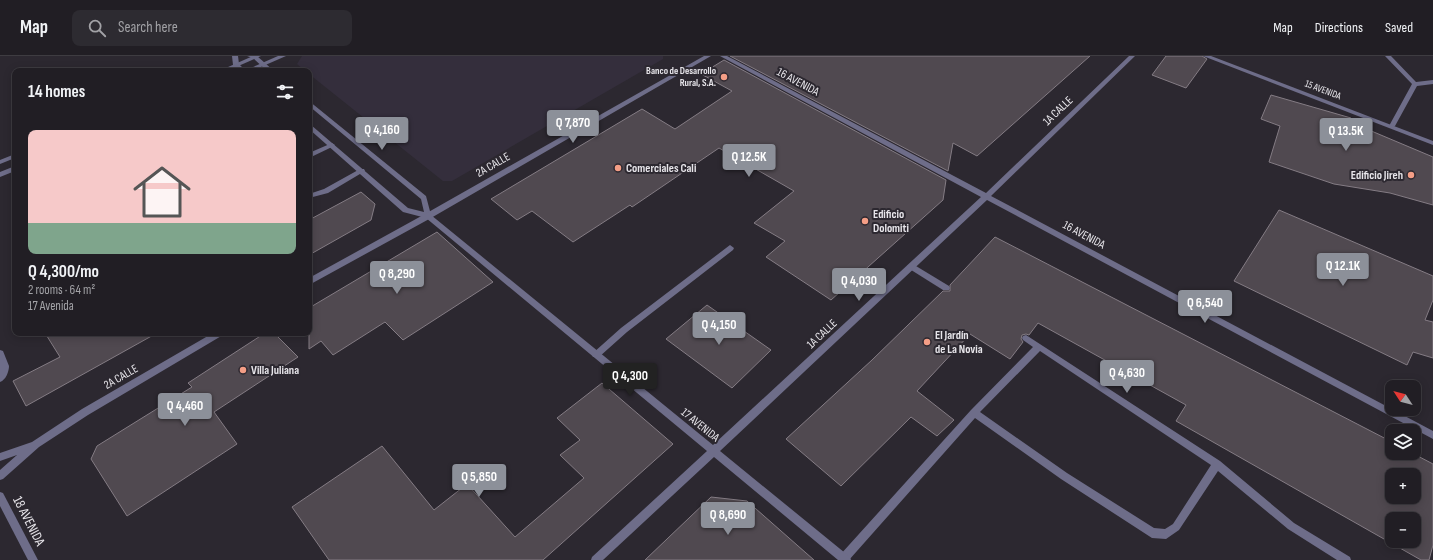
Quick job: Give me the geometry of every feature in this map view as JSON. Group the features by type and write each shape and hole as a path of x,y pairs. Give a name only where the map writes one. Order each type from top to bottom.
{"street":[{"path":"235,56 236,65 240,68"},
{"path":"229,68 254,56 268,68"},
{"path":"254,68 283,56"},
{"name":"2A CALLE","path":"312,280 708,56"},
{"name":"16 AVENIDA","path":"723,56 1433,435"},
{"name":"1A CALLE","path":"596,560 714,452 987,196 1132,56"},
{"name":"15 AVENIDA","path":"1206,56 1392,126 1433,143"},
{"path":"1388,56 1415,84"},
{"path":"1415,84 1433,82"},
{"path":"1392,126 1415,84"},
{"path":"312,105 424,198 428,216"},
{"name":"17 AVENIDA","path":"312,128 406,210 428,216 845,559"},
{"path":"312,155 332,145"},
{"path":"0,162 12,157"},
{"path":"0,174 12,169"},
{"path":"312,195 326,191 362,171"},
{"path":"596,355 624,330 730,248"},
{"path":"912,266 946,288"},
{"name":"2A CALLE","path":"0,476 36,444 85,412 215,336"},
{"path":"1026,338 1217,464 1291,526 1346,560"},
{"path":"845,559 974,413 1039,347"},
{"path":"0,353 6,364 5,370 0,378"},
{"path":"974,413 1064,476 1152,533 1166,534 1176,527 1217,464"},
{"name":"2A CALLE","path":"0,457 36,444"},
{"name":"18 AVENIDA","path":"0,496 33,560"}],"shaded area":[{"path":"302,56 663,56 663,59 452,181 443,181 312,76 312,68 302,68 297,64"}],"building":[{"path":"730,56 1090,56 977,156 953,143 948,171"},
{"path":"1166,56 1202,56 1207,59 1186,88 1152,75"},
{"path":"724,60 946,180 943,200 831,300 766,257 785,241 754,223 794,191 719,148 632,207 630,205 573,242 532,211 517,220 491,199 642,109 675,129 732,91 701,74"},
{"path":"1271,95 1351,118 1350,122 1433,157 1433,205 1390,193 1334,184 1269,162 1280,126 1261,119"},
{"path":"361,192 375,204 371,220 312,253 312,218"},
{"path":"1279,210 1433,276 1433,300 1425,320 1433,322 1433,358 1413,352 1407,365 1234,281"},
{"path":"437,232 493,282 403,340 385,322 333,355 321,341 309,349 309,336 312,336 312,306"},
{"path":"995,237 1385,438 1385,460 1421,460 1421,458 1433,464 1433,545 1429,560 1421,560 1400,548 1421,548 1421,512 1385,512 1385,540 1176,421 1186,405 1038,323 1029,335 1022,335 1021,339 1023,342 1010,359 970,334 917,391 954,420 937,436 911,417 841,486 786,439 872,360 943,291 950,291 950,285"},
{"path":"707,305 771,350 732,388 666,339"},
{"path":"47,336 152,336 26,406 13,381 60,357"},
{"path":"260,336 277,336 298,357 214,412 237,444 127,516 91,459 97,446 192,387 188,383"},
{"path":"602,383 673,444 543,560 329,560 292,507 382,446 434,510 467,484 515,537 584,478 560,455 580,440 557,418"},
{"path":"711,497 747,501 814,560 645,560"}],"place":[{"name":"Banco de Desarrollo Rural, S.A.","path":"724,77"},
{"name":"Comerciales Cali","path":"618,168"},
{"name":"Edificio Jireh","path":"1411,175"},
{"name":"Edificio Dolomiti","path":"865,221"},
{"name":"El Jardín de La Novia","path":"927,342"},
{"name":"Villa Juliana","path":"243,370"}]}
